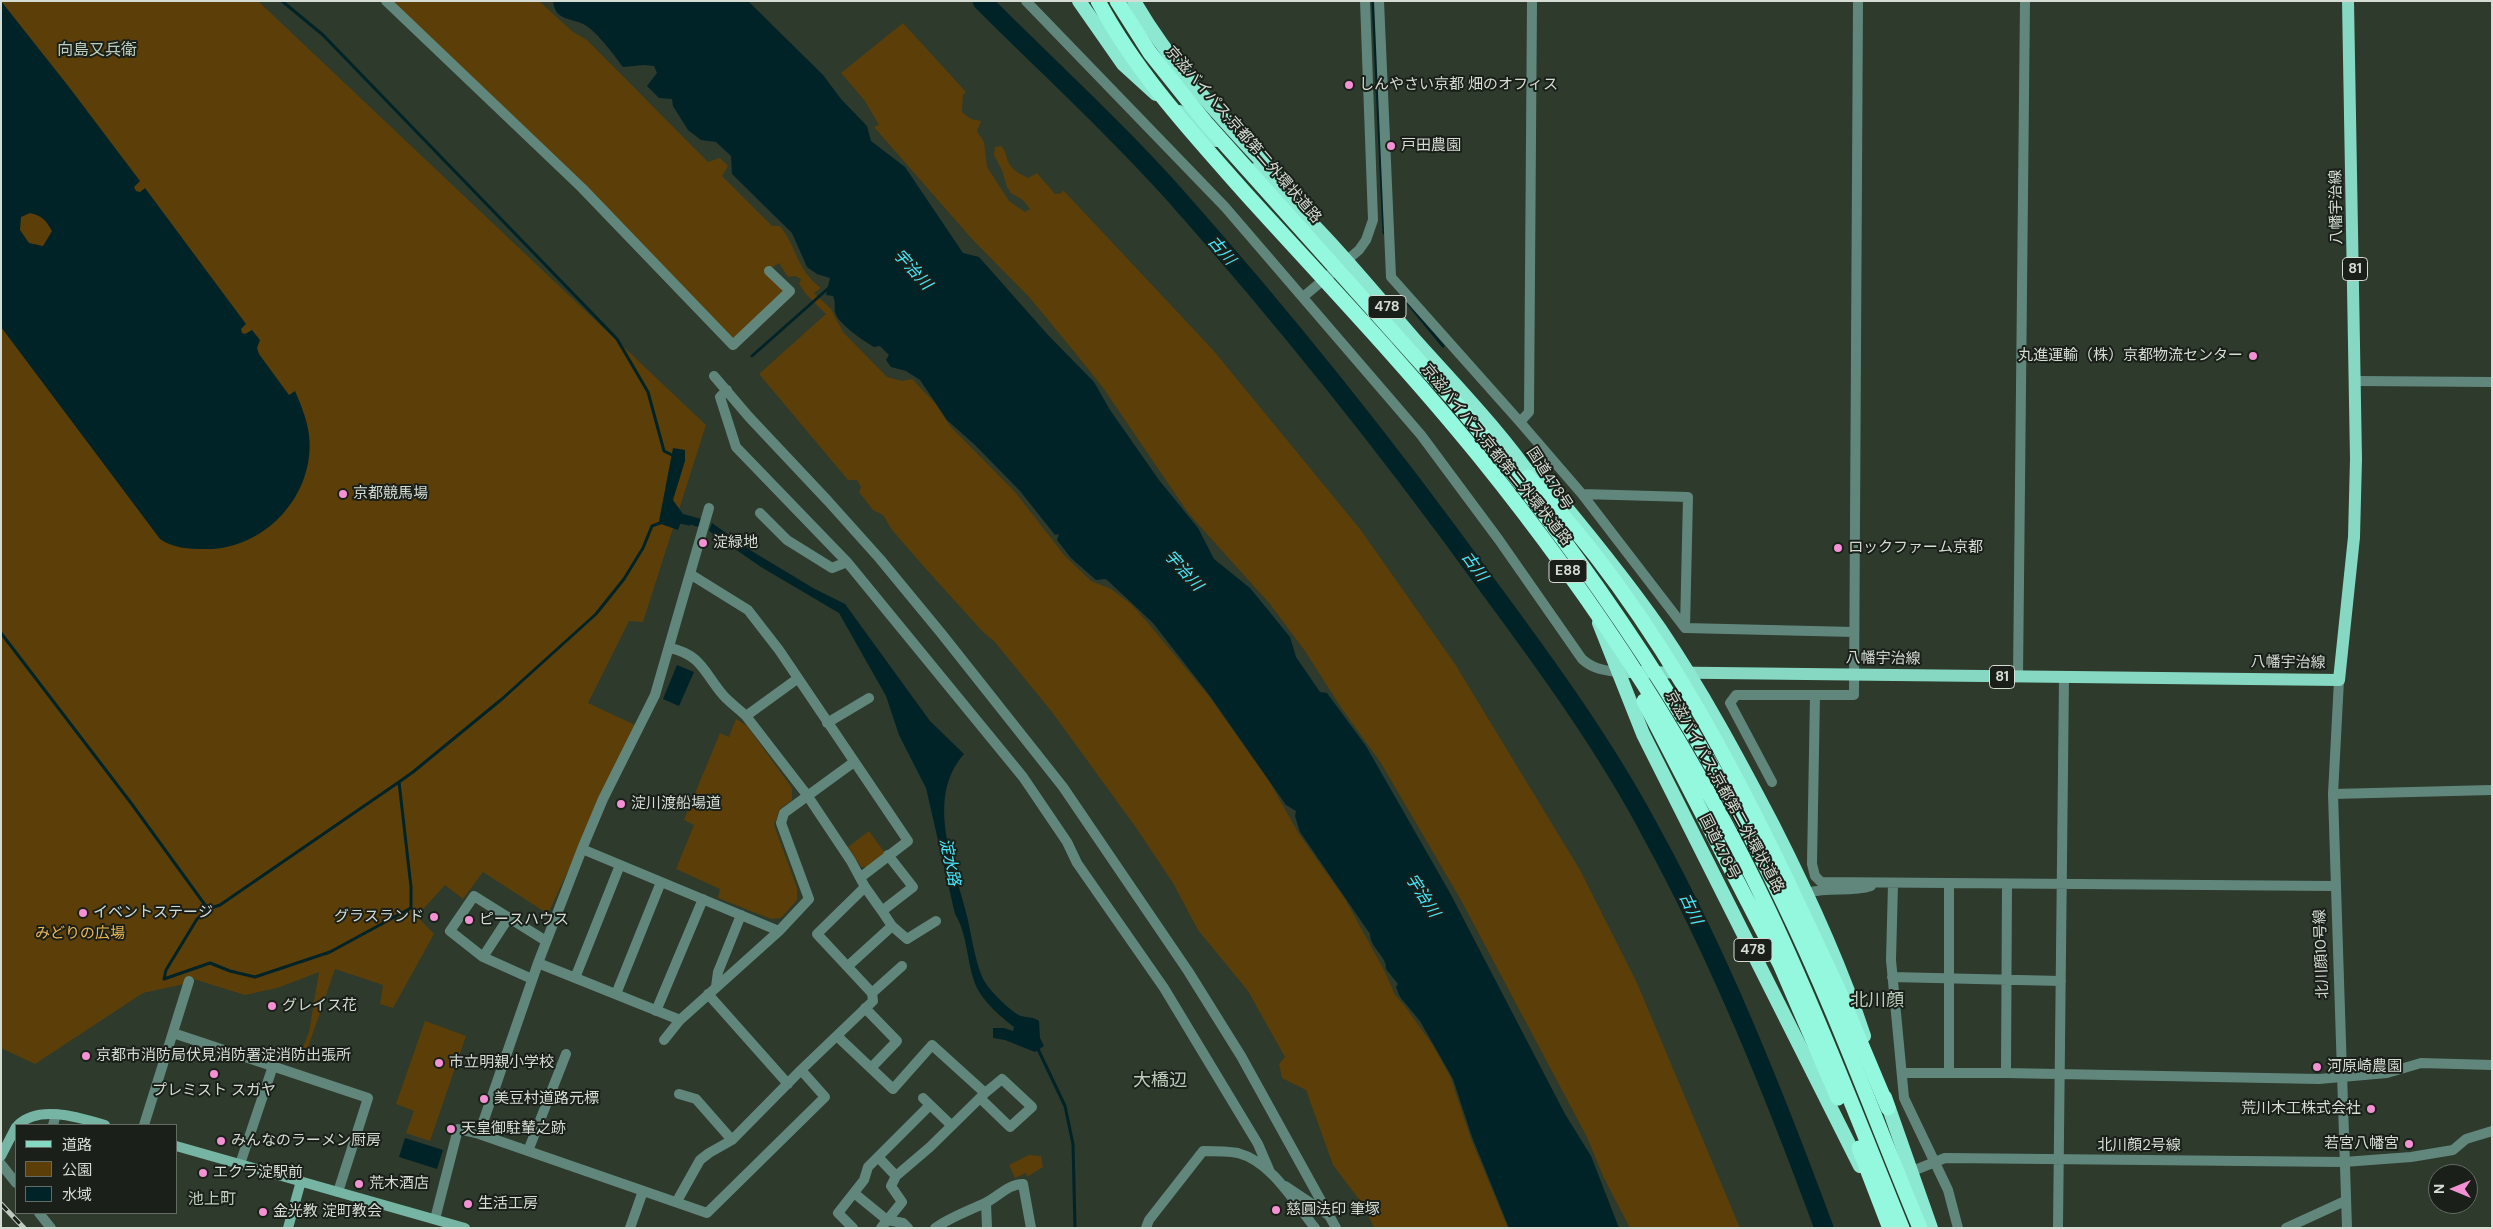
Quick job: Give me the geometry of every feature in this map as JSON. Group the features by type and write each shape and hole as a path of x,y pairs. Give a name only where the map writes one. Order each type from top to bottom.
{"highway":[{"name":"国道478号","path":"1079,1 1108,45 1138,80 1280,191 1349,259 1511,451 1540,490 1565,535 1617,672 1643,734 1894,1227"},
{"name":"京滋バイパス;京都第二外環状道路","path":"1098,1 1137,64 1191,132 1478,455 1551,548 1623,652 1695,770 1769,912 1833,1057 1894,1227"},
{"name":"京滋バイパス;京都第二外環状道路","path":"1117,1 1150,53 1206,123 1452,398 1525,487 1588,572 1637,643 1710,762 1753,841 1806,952 1920,1228"},
{"name":"国道478号","path":"1134,1 1159,41 1219,116 1349,259 1542,477 1623,578 1689,673 1749,778 1808,893 1846,985 1931,1228"},
{"path":"1452,398 1544,493 1601,562 1648,628 1696,708 1776,856 1838,989 1888,1108"},
{"path":"1623,652 1638,690 1780,964 1894,1227"}],"main road":[{"name":"八幡宇治線","path":"1617,672 2338,680 2354,537 2357,381 2348,1"},
{"path":"20,1124 28,1118 56,1114 68,1115 101,1124"},
{"path":"1,1156 15,1130"},
{"path":"178,1147 466,1228"},
{"path":"288,1228 301,1181"}],"street":[{"path":"386,1 582,188 733,345 790,291 769,271"},
{"path":"1026,1 1225,207 1421,435 1499,540 1582,658 1590,666 1598,670 1617,672"},
{"path":"1303,297 1349,259 1366,240 1371,229 1373,212 1365,1"},
{"path":"1379,1 1386,212 1391,277 1520,422 1555,466 1582,494 1685,628"},
{"path":"1520,422 1530,412 1532,1"},
{"path":"1772,782 1730,704 1736,694 1854,694 1858,1"},
{"path":"2018,677 2025,1"},
{"path":"1373,212 1386,212"},
{"path":"714,376 886,567 1063,787 1188,971 1241,1056 1336,1228"},
{"path":"2357,381 2492,382"},
{"path":"727,390 720,397 736,447 847,562 1023,777 1067,842 1077,862 1164,988 1258,1144 1270,1172 1314,1228"},
{"path":"1542,477 1555,466"},
{"path":"1582,494 1688,497 1685,628"},
{"path":"479,1134 546,940 582,849 603,799 655,695 709,508"},
{"path":"760,512 787,540 832,568 847,562"},
{"path":"690,574 748,610 779,650 827,724 908,841 861,877"},
{"path":"1685,628 1854,632"},
{"path":"670,648 684,651 698,660 724,696 746,716 807,795 861,877 864,887 892,926 907,939 936,921"},
{"path":"2058,1228 2064,677"},
{"path":"746,716 797,679"},
{"name":"北川顔10号線","path":"2338,680 2333,794 2347,1228"},
{"path":"1815,694 1812,864 1815,876 1821,882 2062,886 2335,886"},
{"path":"827,724 869,698"},
{"path":"664,1040 680,1020 779,931 809,899 781,823 784,813 854,762"},
{"path":"2333,794 2492,790"},
{"path":"582,849 779,931"},
{"path":"882,912 913,887 888,855"},
{"path":"576,978 620,865"},
{"path":"616,994 661,882"},
{"path":"1808,893 1820,889 1857,890 1876,884"},
{"path":"1892,884 1892,977 1904,1098 1948,1190 1958,1228"},
{"path":"1949,884 1949,1073"},
{"path":"2006,1073 2008,885"},
{"path":"677,1201 700,1160 732,1140 873,1000 872,993 817,934 864,887"},
{"path":"532,979 483,957 450,931 474,896 546,940"},
{"path":"656,1011 703,899"},
{"path":"712,991 741,915"},
{"path":"483,957 509,917"},
{"path":"848,966 892,926"},
{"path":"538,963 680,1020"},
{"path":"872,993 902,966"},
{"path":"1892,977 2061,981"},
{"path":"144,1124 189,981"},
{"path":"712,991 788,1084"},
{"path":"865,1008 897,1041 871,1068"},
{"path":"173,1033 368,1098 338,1192"},
{"path":"837,1036 893,1089 932,1044 982,1096 1010,1127 1032,1108 1002,1079 982,1096 951,1125 930,1147 896,1176 891,1186 902,1202 884,1224"},
{"path":"528,1151 566,1054"},
{"path":"1902,1073 2319,1079 2387,1073 2421,1063 2492,1065"},
{"path":"240,1164 273,1066"},
{"path":"435,1219 458,1129 479,1134 677,1201 707,1213 825,1097 801,1070"},
{"path":"679,1094 696,1099 732,1140"},
{"path":"853,1228 838,1213 864,1180 868,1167 926,1101 951,1125"},
{"path":"53,1124 56,1114"},
{"name":"北川顔2号線","path":"1910,1172 1935,1164 1945,1158 2344,1162 2411,1157 2453,1150 2466,1139 2492,1131"},
{"path":"1146,1228 1149,1220 1203,1151 1238,1153 1270,1172"},
{"path":"878,1157 896,1176"},
{"path":"1,1164 15,1182"},
{"path":"1277,1181 1328,1214"},
{"path":"935,1228 968,1209 986,1203 1015,1184 1023,1184 1031,1228"},
{"path":"630,1228 643,1191"},
{"path":"854,1193 884,1224"},
{"path":"2286,1228 2345,1201"},
{"path":"986,1203 987,1228"},
{"path":"40,1214 51,1228"},
{"path":"884,1224 903,1222 908,1228"}],"green space":[{"name":"京都競馬場","path":"1,1 258,1 706,425 643,622 629,621 588,703 635,725 548,914 483,872 463,899 445,885 417,916 434,934 393,1008 380,1004 383,985 335,969 304,1059 299,1057 309,1032 319,972 277,988 245,995 187,977 184,984 143,993 35,1064 1,1048"},
{"path":"386,1 539,1 573,32 587,40 708,162 720,158 728,166 722,176 772,226 780,226 806,273 821,288 814,293 831,309 843,332 887,377 902,381 912,379 935,403 950,426 1015,492 1065,556 1091,581 1111,589 1131,604 1208,695 1269,781 1299,834 1345,899 1385,972 1395,995 1432,1044 1450,1076 1471,1139 1508,1228 1374,1228 1364,1206 1333,1165 1306,1090 1282,1078 1279,1064 1285,1057 1248,991 1198,930 1173,883 1137,829 1052,712 994,641 983,632 926,569 892,530 883,515 873,510 859,492 861,487 857,480 848,480 759,374 826,314 806,294 799,284 801,279 795,276 788,277 779,263 769,270 790,291 733,345 582,188"},
{"path":"903,23 966,92 963,95 962,112 971,119 981,121 977,131 984,142 987,167 1009,201 1025,212 1030,209 1023,200 1011,193 1007,187 1002,170 994,155 995,147 1001,146 1010,165 1018,173 1028,178 1037,173 1055,194 1062,193 1063,190 1213,350 1360,529 1455,664 1580,870 1637,983 1740,1228 1630,1228 1604,1178 1587,1137 1461,900 1381,763 1342,709 1305,651 1270,604 1189,514 1104,389 1077,355 1030,298 972,239 874,127 879,125 865,101 841,73"},
{"path":"736,719 747,726 792,788 792,800 780,809 774,825 797,888 797,900 781,918 771,919 718,898 720,889 676,869 694,825 684,820 720,733 729,737"},
{"path":"869,831 885,853 868,867 861,867 848,847"},
{"path":"425,1021 466,1036 430,1141 406,1133 414,1111 396,1104"},
{"path":"1029,1155 1041,1156 1043,1167 1027,1177 1026,1173 1015,1178 1009,1165"}],"water":[{"path":"1,1 140,181 134,187 136,191 140,192 145,188 246,324 241,329 242,333 245,334 252,330 260,340 257,348 259,354 289,395 295,391 304,412 308,429 309,457 304,478 295,498 282,515 265,530 247,540 226,547 204,549 192,549 165,542 160,539 1,327","holes":["30,213 41,217 52,231 43,246 29,243 20,230 21,217"]},
{"name":"宇治川","path":"553,1 748,1 823,75 841,99 867,126 871,141 905,167 963,253 979,257 1048,335 1094,382 1110,410 1159,480 1198,528 1214,559 1250,588 1290,637 1296,657 1320,692 1327,693 1366,746 1450,893 1565,1114 1591,1156 1619,1228 1509,1228 1472,1137 1453,1079 1420,1021 1400,997 1396,987 1398,984 1386,969 1386,964 1373,944 1370,934 1300,832 1295,816 1296,811 1286,805 1210,696 1153,623 1106,579 1096,580 1071,558 1057,540 1059,534 1055,535 1020,491 975,445 947,420 920,380 906,371 891,367 886,360 889,355 880,346 874,347 841,322 835,312 833,296 826,295 830,278 817,274 807,267 792,233 732,174 731,156 716,142 701,140 688,130 673,106 672,99 659,98 647,86 657,73 654,66 623,67 595,33 585,25 557,13"},
{"path":"673,448 685,450 685,461 673,500 683,514 701,519 699,527 681,522 678,530 661,524 659,521"},
{"path":"712,523 750,550 813,588 845,604 930,721 964,754 952,772 946,791 944,812 950,855 982,976 991,991 1012,1011 1021,1016 1039,1021 1040,1038 1044,1046 1035,1052 1005,1040 993,1038 993,1028 1004,1028 1013,1031 1014,1027 989,1004 980,993 973,979 963,932 955,914 926,788 899,735 886,696 839,613 761,567 709,531"},
{"path":"677,665 694,672 679,706 663,699"},
{"path":"405,1138 443,1150 437,1169 399,1157"}],"waterway":[{"path":"282,1 323,35 617,339 648,392 664,451 674,456"},
{"name":"古川","path":"982,1 1104,120 1151,169 1255,288 1411,482 1530,643 1573,705 1615,768 1634,801 1701,930 1724,978 1766,1077 1824,1228"},
{"path":"1373,1 1384,233"},
{"path":"752,356 832,285"},
{"path":"1407,302 1443,346"},
{"path":"676,521 689,524"},
{"path":"399,782 411,887 411,908 330,952 255,977 230,971 210,963 164,979 166,970 197,919 208,909 220,905 413,772 502,699 596,614 624,579 643,548 652,526 663,522"},
{"path":"1,633 131,803 208,909"},
{"name":"淀水路","path":"1037,1047 1065,1106 1073,1144 1075,1228"}],"railway":[{"path":"1,1204 24,1228"}],"place":[{"name":"しんやさい京都 畑のオフィス","path":"1349,85"},
{"name":"戸田農園","path":"1391,146"},
{"name":"丸進運輸（株）京都物流センター","path":"2253,356"},
{"name":"京都競馬場","path":"343,494"},
{"name":"淀緑地","path":"703,543"},
{"name":"ロックファーム京都","path":"1838,548"},
{"name":"淀川渡船場道","path":"621,804"},
{"name":"イベントステージ","path":"83,913"},
{"name":"グラスランド","path":"434,917"},
{"name":"ピースハウス","path":"469,920"},
{"name":"グレイス花","path":"272,1006"},
{"name":"京都市消防局伏見消防署淀消防出張所","path":"86,1056"},
{"name":"市立明親小学校","path":"439,1063"},
{"name":"河原崎農園","path":"2317,1067"},
{"name":"プレミスト スガヤ","path":"214,1074"},
{"name":"美豆村道路元標","path":"484,1099"},
{"name":"荒川木工株式会社","path":"2371,1109"},
{"name":"天皇御駐輦之跡","path":"451,1129"},
{"name":"みんなのラーメン厨房","path":"221,1141"},
{"name":"若宮八幡宮","path":"2409,1144"},
{"name":"エクラ淀駅前","path":"203,1173"},
{"name":"荒木酒店","path":"359,1184"},
{"name":"生活工房","path":"468,1204"},
{"name":"慈圓法印 筆塚","path":"1276,1210"},
{"name":"金光教 淀町教会","path":"263,1212"}],"district":[{"name":"向島又兵衛","path":"97,51"},
{"name":"北川顔","path":"1877,1001"},
{"name":"大橋辺","path":"1160,1081"},
{"name":"池上町","path":"212,1200"}],"park label":[{"name":"みどりの広場","path":"80,934"}]}
